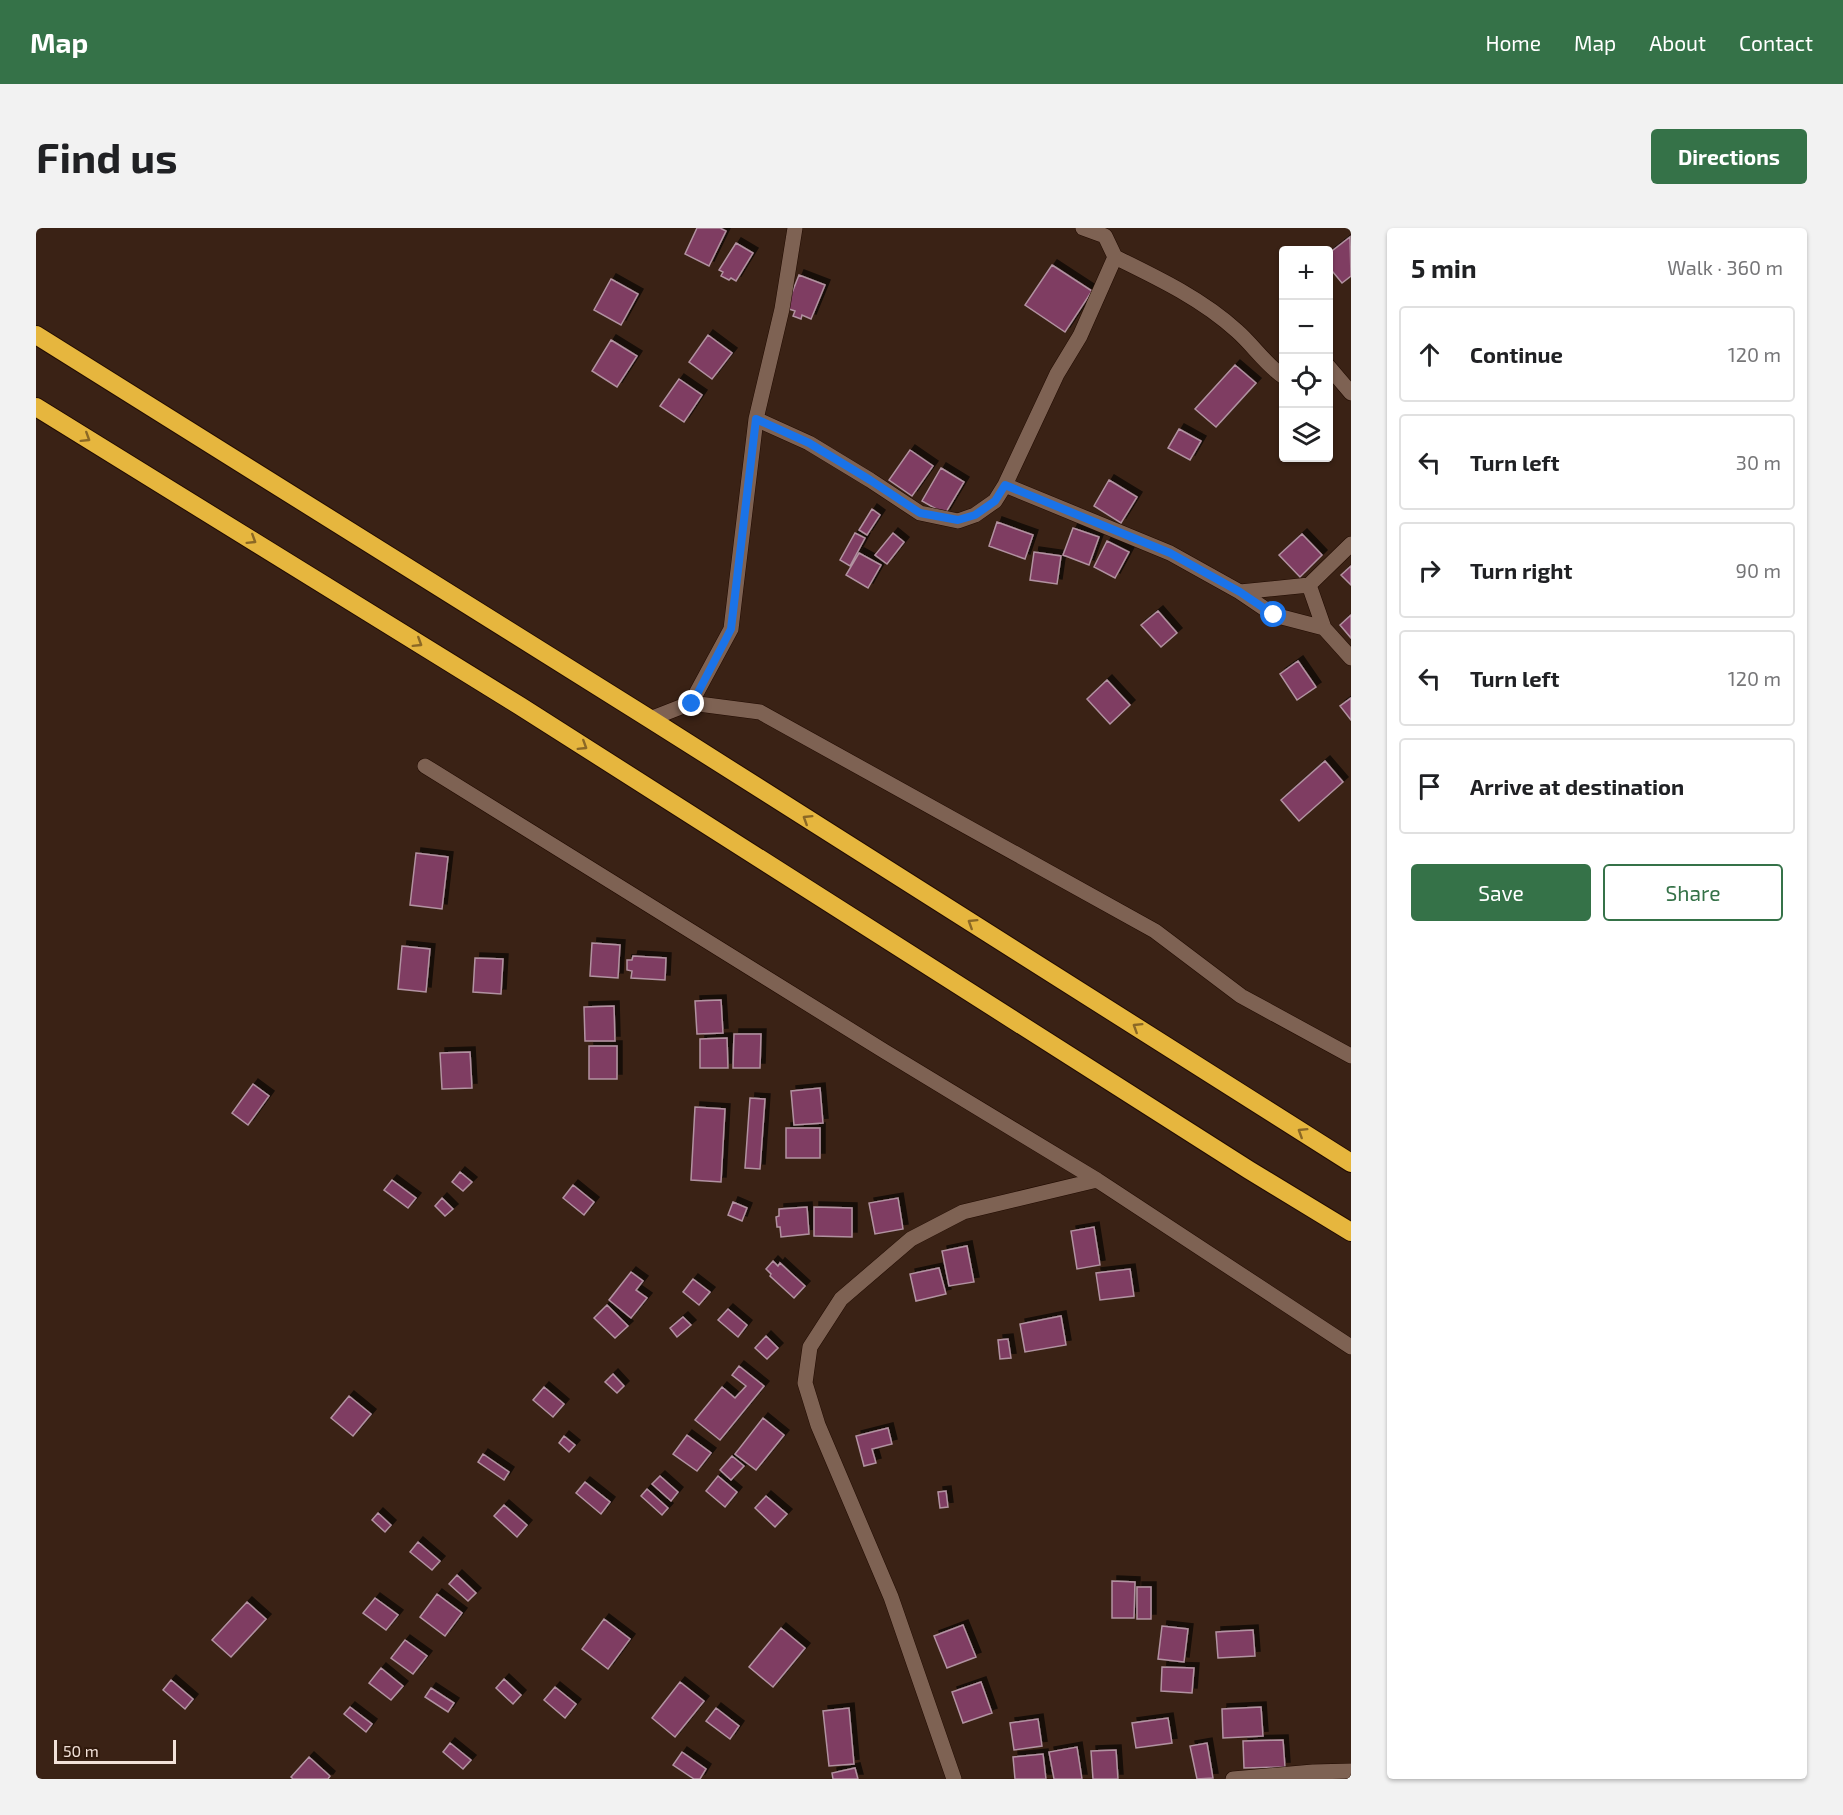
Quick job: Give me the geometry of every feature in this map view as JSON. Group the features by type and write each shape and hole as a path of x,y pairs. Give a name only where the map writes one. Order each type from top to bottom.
{"highway":[{"path":"36,335 650,719 1351,1163"},
{"path":"36,407 520,706 1351,1232"}],"street":[{"path":"692,704 731,629 756,419 782,309 795,228"},
{"path":"1083,228 1106,232 1115,257 1198,301 1236,330 1279,372"},
{"path":"756,419 809,443 920,513 958,520 975,515 995,501 1005,485 1057,374 1080,336 1115,257"},
{"path":"1333,371 1351,393"},
{"path":"1005,485 1170,553 1240,592 1274,615 1324,628"},
{"path":"1240,592 1309,585 1351,544"},
{"path":"1309,585 1324,628 1351,658"},
{"path":"650,719 692,704 760,712 1155,932 1241,996 1351,1056"},
{"path":"425,766 884,1051 1097,1180 1351,1347"},
{"path":"954,1779 891,1598 818,1425 805,1383 810,1347 841,1299 911,1239 963,1212 1097,1180"},
{"path":"1233,1779 1351,1771"}],"building":[{"path":"697,228 720,228 726,231 709,266 685,254"},
{"path":"1350,237 1351,276 1342,283 1333,272 1333,250"},
{"path":"736,243 753,253 736,281 721,276 723,272 719,270"},
{"path":"1052,265 1092,291 1065,332 1025,305"},
{"path":"799,275 825,285 811,319 802,315 801,319 793,316 795,311 786,308"},
{"path":"611,279 638,294 621,325 594,310"},
{"path":"708,335 732,353 712,379 689,362"},
{"path":"611,340 637,356 617,387 592,371"},
{"path":"1235,365 1256,383 1216,427 1195,409"},
{"path":"679,379 702,395 684,422 660,406"},
{"path":"1179,429 1201,441 1190,460 1168,448"},
{"path":"910,450 933,466 912,496 889,480"},
{"path":"941,468 964,482 945,514 922,501"},
{"path":"1109,480 1137,497 1121,523 1094,506"},
{"path":"872,509 880,515 867,535 859,530"},
{"path":"997,522 1033,535 1025,559 989,546"},
{"path":"1073,528 1099,537 1089,565 1063,555"},
{"path":"855,533 865,538 850,566 840,560"},
{"path":"893,533 904,542 887,564 875,555"},
{"path":"1302,534 1322,555 1300,577 1279,555"},
{"path":"1107,541 1129,552 1115,578 1094,567"},
{"path":"1034,552 1061,556 1057,584 1030,580"},
{"path":"859,553 881,565 868,588 846,575"},
{"path":"1351,566 1351,585 1341,575"},
{"path":"1158,611 1177,633 1161,647 1141,625"},
{"path":"1351,615 1351,638 1340,625"},
{"path":"1298,661 1316,687 1297,700 1280,674"},
{"path":"1107,680 1130,705 1110,724 1087,699"},
{"path":"1351,698 1351,720 1340,706"},
{"path":"1325,761 1343,782 1299,821 1281,800"},
{"path":"416,853 448,857 442,909 410,905"},
{"path":"592,943 620,945 618,978 590,976"},
{"path":"402,946 430,949 426,992 398,989"},
{"path":"633,956 666,958 665,980 631,978 632,971 627,970 627,960 632,960"},
{"path":"475,958 503,959 501,994 473,992"},
{"path":"721,1000 723,1033 697,1034 695,1001"},
{"path":"614,1006 615,1041 585,1041 584,1007"},
{"path":"734,1034 761,1034 760,1068 733,1068"},
{"path":"727,1038 728,1068 700,1068 700,1039"},
{"path":"589,1046 617,1046 617,1079 589,1079"},
{"path":"470,1052 472,1088 442,1089 440,1053"},
{"path":"253,1084 269,1096 248,1125 232,1113"},
{"path":"820,1088 823,1123 794,1125 791,1091"},
{"path":"750,1098 765,1099 760,1169 745,1168"},
{"path":"695,1107 725,1109 721,1182 691,1180"},
{"path":"786,1128 820,1128 820,1158 786,1158"},
{"path":"460,1172 472,1182 463,1191 452,1182"},
{"path":"392,1180 416,1198 408,1208 384,1190"},
{"path":"573,1185 594,1202 584,1215 563,1198"},
{"path":"442,1198 453,1209 445,1216 435,1206"},
{"path":"898,1198 903,1229 875,1234 869,1203"},
{"path":"733,1202 747,1208 742,1221 728,1215"},
{"path":"807,1207 809,1234 781,1237 776,1217 779,1216 779,1209"},
{"path":"814,1207 852,1208 852,1237 814,1236"},
{"path":"1094,1227 1100,1265 1077,1269 1071,1231"},
{"path":"967,1246 974,1282 949,1286 942,1251"},
{"path":"773,1261 778,1266 780,1263 805,1286 794,1298 770,1276 771,1274 766,1269"},
{"path":"939,1268 946,1294 916,1301 910,1274"},
{"path":"1130,1269 1134,1296 1100,1300 1096,1273"},
{"path":"631,1272 643,1281 636,1290 647,1298 631,1318 609,1300"},
{"path":"693,1279 710,1292 699,1305 683,1292"},
{"path":"607,1305 628,1326 615,1338 594,1318"},
{"path":"728,1309 747,1325 738,1337 718,1320"},
{"path":"1061,1316 1066,1345 1025,1352 1020,1324"},
{"path":"683,1317 691,1325 677,1337 670,1328"},
{"path":"766,1336 778,1348 767,1359 755,1348"},
{"path":"1008,1339 1011,1358 1000,1359 998,1340"},
{"path":"739,1366 764,1386 720,1440 695,1420 722,1387 735,1398 746,1386 732,1375"},
{"path":"613,1374 624,1386 617,1393 605,1382"},
{"path":"544,1387 564,1404 553,1417 533,1400"},
{"path":"349,1396 371,1414 353,1436 331,1418"},
{"path":"763,1418 784,1435 756,1470 735,1454"},
{"path":"888,1428 892,1444 872,1449 876,1463 864,1466 856,1436"},
{"path":"687,1435 711,1453 697,1471 673,1454"},
{"path":"564,1436 575,1445 569,1452 559,1443"},
{"path":"483,1454 509,1472 504,1480 478,1462"},
{"path":"732,1456 744,1466 731,1480 720,1470"},
{"path":"660,1476 678,1492 671,1501 652,1484"},
{"path":"718,1476 737,1492 725,1507 706,1491"},
{"path":"585,1482 610,1502 601,1514 576,1493"},
{"path":"647,1489 668,1508 662,1515 641,1496"},
{"path":"946,1491 948,1507 940,1508 938,1492"},
{"path":"766,1496 787,1514 775,1527 755,1508"},
{"path":"504,1505 527,1525 517,1537 494,1516"},
{"path":"378,1513 391,1525 385,1532 372,1520"},
{"path":"418,1542 440,1561 432,1570 410,1552"},
{"path":"457,1575 476,1593 468,1601 449,1584"},
{"path":"1112,1581 1135,1582 1134,1618 1112,1618"},
{"path":"1137,1587 1151,1587 1151,1619 1137,1619"},
{"path":"437,1594 462,1613 445,1636 420,1617"},
{"path":"375,1598 398,1615 386,1630 363,1613"},
{"path":"247,1602 266,1619 231,1657 212,1640"},
{"path":"604,1619 630,1639 608,1669 582,1649"},
{"path":"963,1625 976,1657 947,1668 934,1636"},
{"path":"1162,1626 1188,1629 1184,1662 1158,1659"},
{"path":"781,1628 805,1648 773,1687 749,1667"},
{"path":"1253,1630 1255,1656 1218,1658 1216,1632"},
{"path":"405,1640 427,1656 413,1674 391,1658"},
{"path":"1162,1667 1194,1668 1192,1693 1161,1691"},
{"path":"381,1668 403,1686 391,1700 369,1683"},
{"path":"504,1679 521,1695 513,1704 496,1688"},
{"path":"171,1680 193,1699 185,1709 163,1690"},
{"path":"680,1682 704,1701 675,1737 652,1718"},
{"path":"981,1682 992,1713 963,1723 952,1692"},
{"path":"555,1687 576,1704 565,1718 544,1700"},
{"path":"431,1688 454,1703 448,1712 425,1697"},
{"path":"350,1707 372,1724 366,1732 344,1714"},
{"path":"1261,1707 1263,1736 1223,1738 1222,1709"},
{"path":"716,1708 739,1726 730,1739 706,1721"},
{"path":"849,1708 854,1764 829,1766 823,1711"},
{"path":"1168,1718 1172,1743 1136,1748 1132,1723"},
{"path":"1038,1719 1042,1746 1014,1750 1010,1723"},
{"path":"1283,1740 1285,1767 1244,1768 1243,1741"},
{"path":"450,1743 471,1760 463,1769 443,1752"},
{"path":"1207,1743 1213,1778 1197,1779 1190,1746"},
{"path":"1077,1747 1082,1779 1054,1779 1049,1752"},
{"path":"1116,1750 1118,1779 1093,1779 1091,1751"},
{"path":"682,1752 706,1769 700,1779 694,1779 673,1765"},
{"path":"1043,1754 1046,1779 1015,1779 1013,1757"},
{"path":"309,1757 330,1776 328,1779 293,1779 291,1777"},
{"path":"855,1768 858,1779 833,1779 832,1773"}],"route":[{"path":"692,704 731,629 756,419 809,443 920,513 958,520 975,515 995,501 1005,485 1170,553 1240,592 1274,615"}]}
